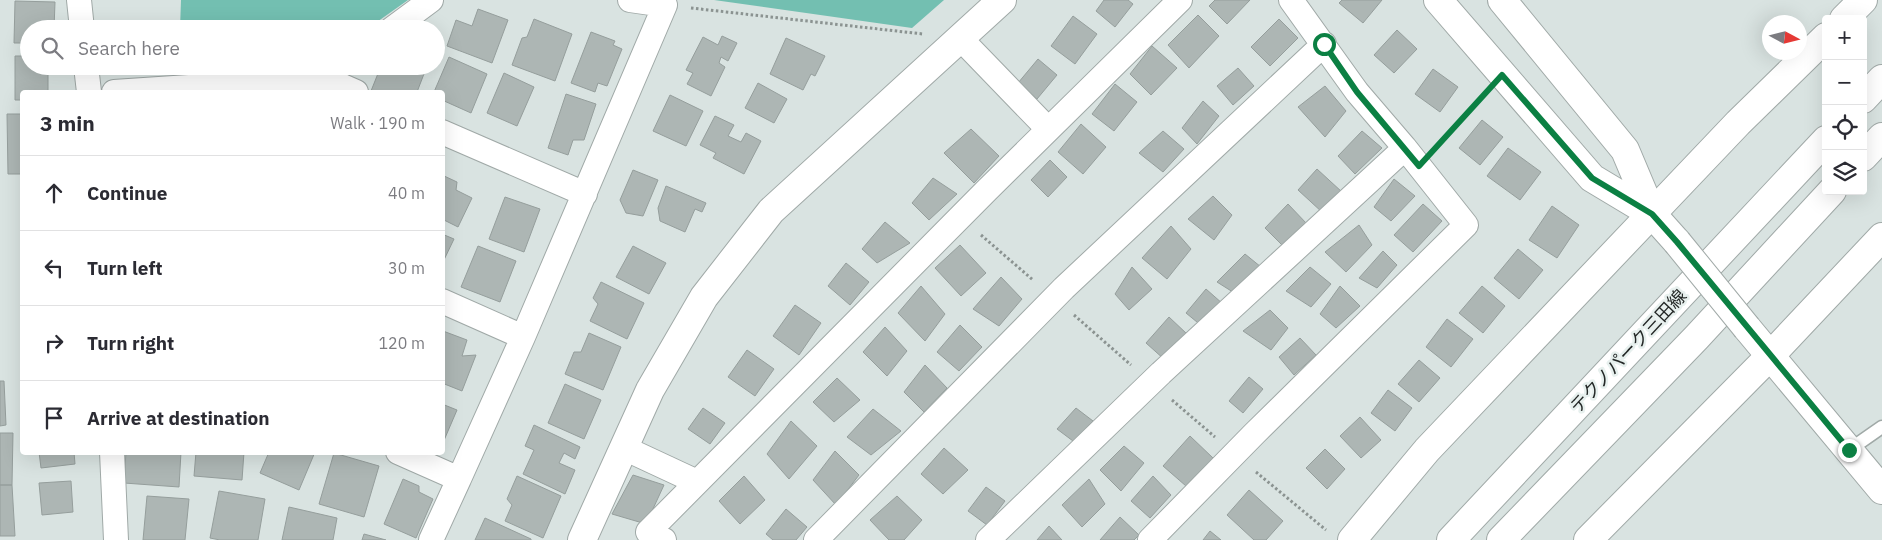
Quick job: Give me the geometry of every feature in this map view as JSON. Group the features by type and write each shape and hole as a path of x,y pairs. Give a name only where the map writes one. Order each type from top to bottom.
{"main road":[{"path":"582,540 650,390 704,297 771,211 1002,0"},
{"path":"1438,0 1592,178 1652,214 1882,490"},
{"path":"1502,0 1625,150 1652,214"},
{"path":"1848,15 1863,0"},
{"path":"1341,537 1427,450 1738,123 1822,41"},
{"path":"1867,95 1882,79"},
{"path":"1867,153 1882,137"},
{"name":"テクノパーク三田線","path":"1451,540 1822,144"},
{"path":"1501,540 1689,345 1828,195"},
{"path":"1588,540 1770,356 1882,237"}],"street":[{"path":"79,0 81,20"},
{"path":"404,20 431,0"},
{"path":"431,540 523,337 665,5 630,0"},
{"path":"664,540 648,532 1048,129 1180,0"},
{"path":"1150,540 1234,454 1466,226 1412,157 1357,92 1291,0"},
{"path":"960,38 1048,129"},
{"path":"816,540 1064,288 1324,44"},
{"path":"87,75 89,90"},
{"path":"136,90 299,75"},
{"path":"336,75 354,90"},
{"path":"445,133 585,194"},
{"path":"988,540 1161,374 1412,157"},
{"path":"445,302 523,337"},
{"path":"624,448 697,482"},
{"path":"112,455 116,540"},
{"path":"405,455 459,479"}],"lane":[{"path":"1849,450 1882,427"}],"path":[{"path":"665,5 960,38"},
{"path":"1412,157 1502,75"},
{"path":"960,217 1034,281"},
{"path":"1071,313 1138,371"},
{"path":"1167,396 1234,454 1341,537"}],"green space":[{"path":"181,0 408,0 380,20 180,20"},
{"path":"714,0 944,0 912,28"}],"building":[{"path":"1104,0 1128,0 1133,4 1115,27 1096,11"},
{"path":"1215,0 1250,0 1227,24 1209,6"},
{"path":"1342,0 1382,0 1363,23 1339,3"},
{"path":"15,1 55,2 54,20 20,20 20,43 14,43"},
{"path":"478,9 508,20 492,63 447,46 456,20 472,26"},
{"path":"1198,15 1219,36 1189,68 1168,45"},
{"path":"1073,16 1097,34 1075,64 1051,46"},
{"path":"534,19 572,34 555,81 512,65 522,38 527,37"},
{"path":"1279,19 1298,38 1270,66 1251,47"},
{"path":"1397,30 1417,49 1394,73 1374,55"},
{"path":"591,32 615,41 613,45 622,49 607,86 598,83 595,92 571,83"},
{"path":"722,36 737,43 728,61 721,57 719,63 725,67 711,96 687,84 693,73 686,70 703,37 718,45"},
{"path":"786,38 825,56 815,76 811,74 803,90 770,74"},
{"path":"1152,46 1177,68 1151,95 1130,74"},
{"path":"15,56 20,56 20,75 48,75 48,90 20,90 20,100 15,100"},
{"path":"449,57 487,74 471,113 445,101 445,90 435,90 441,75 445,75 445,66"},
{"path":"1038,59 1057,75 1037,99 1018,83"},
{"path":"1238,68 1254,86 1233,105 1217,86"},
{"path":"1433,69 1458,87 1440,112 1415,94"},
{"path":"504,73 534,87 517,126 487,113"},
{"path":"377,75 424,75 418,90 371,90"},
{"path":"758,83 787,99 774,123 745,108"},
{"path":"1115,84 1137,102 1114,131 1092,114"},
{"path":"1325,86 1346,111 1325,137 1298,107"},
{"path":"566,94 596,104 584,140 573,140 568,155 548,148"},
{"path":"670,95 703,111 686,146 653,131"},
{"path":"1203,101 1219,116 1197,144 1182,128"},
{"path":"7,114 20,114 20,174 8,174"},
{"path":"715,116 734,125 728,136 741,142 746,133 761,141 744,174 713,158 716,153 700,145"},
{"path":"1482,120 1503,137 1480,165 1459,148"},
{"path":"1081,124 1106,147 1083,174 1058,152"},
{"path":"971,129 999,156 974,183 944,153"},
{"path":"1163,131 1184,149 1163,172 1139,153"},
{"path":"1362,131 1382,148 1355,174 1338,156"},
{"path":"1508,148 1541,172 1520,200 1487,176"},
{"path":"1050,160 1067,177 1048,197 1031,180"},
{"path":"1317,169 1342,192 1323,213 1298,190"},
{"path":"633,170 658,180 643,216 626,213 620,200"},
{"path":"445,176 457,182 456,190 472,198 458,227 445,220"},
{"path":"933,178 957,194 929,220 912,203"},
{"path":"1394,179 1415,196 1391,221 1374,207"},
{"path":"666,186 706,203 702,212 695,209 685,232 660,221 658,208"},
{"path":"1213,196 1232,215 1214,240 1188,219"},
{"path":"505,197 540,209 524,252 489,239"},
{"path":"1288,204 1307,224 1285,248 1265,228"},
{"path":"1423,204 1442,221 1413,252 1394,235"},
{"path":"1552,206 1579,225 1557,258 1529,240"},
{"path":"885,222 910,243 877,263 862,249"},
{"path":"1359,225 1372,245 1346,272 1325,252"},
{"path":"1171,226 1191,249 1167,279 1142,258"},
{"path":"445,235 454,239 445,258"},
{"path":"960,245 986,273 961,296 935,268"},
{"path":"478,246 516,261 500,302 461,287"},
{"path":"633,246 666,263 649,294 616,277"},
{"path":"1518,249 1543,270 1519,299 1494,278"},
{"path":"1383,251 1397,265 1377,288 1359,278"},
{"path":"1245,254 1261,267 1236,294 1217,282"},
{"path":"846,263 869,282 850,305 828,286"},
{"path":"1132,267 1152,289 1129,310 1115,294"},
{"path":"1310,267 1331,284 1311,307 1286,291"},
{"path":"1001,277 1022,299 999,326 973,309"},
{"path":"601,282 644,303 627,339 590,321 598,304 593,298"},
{"path":"921,286 945,314 925,341 898,313"},
{"path":"1340,286 1360,306 1336,328 1320,314"},
{"path":"1482,286 1505,306 1483,333 1459,313"},
{"path":"1206,289 1223,304 1203,327 1186,313"},
{"path":"795,305 821,323 799,355 773,336"},
{"path":"1270,310 1288,328 1271,350 1243,331"},
{"path":"1169,317 1187,334 1165,360 1146,343"},
{"path":"1447,319 1473,339 1451,367 1426,347"},
{"path":"960,325 982,347 959,371 937,352"},
{"path":"885,327 907,351 887,376 863,352"},
{"path":"445,332 467,340 462,356 476,355 462,391 445,384"},
{"path":"589,333 621,347 603,390 565,374 574,352 581,352"},
{"path":"1300,338 1316,355 1294,375 1279,357"},
{"path":"747,350 774,369 755,396 728,377"},
{"path":"1419,360 1440,378 1419,402 1398,384"},
{"path":"925,365 947,388 924,412 904,392"},
{"path":"1249,377 1263,389 1243,413 1229,401"},
{"path":"837,378 860,400 834,422 813,402"},
{"path":"0,381 4,381 6,425 0,426"},
{"path":"565,384 601,400 584,439 548,423"},
{"path":"1388,390 1412,408 1395,431 1371,413"},
{"path":"445,405 457,410 445,438"},
{"path":"703,408 725,423 710,444 688,429"},
{"path":"1076,408 1093,421 1073,441 1057,429"},
{"path":"873,409 901,431 871,455 847,437"},
{"path":"1360,417 1381,440 1361,458 1340,436"},
{"path":"791,421 817,446 789,479 767,454"},
{"path":"534,425 580,447 575,459 564,453 559,463 575,470 565,494 523,474 534,450 525,446"},
{"path":"0,433 13,433 12,485 0,485"},
{"path":"1190,436 1213,458 1186,486 1163,466"},
{"path":"1124,446 1144,463 1121,491 1100,470"},
{"path":"944,448 968,470 943,494 921,474"},
{"path":"1325,449 1345,469 1327,489 1306,468"},
{"path":"835,451 859,475 836,505 813,480"},
{"path":"39,455 74,455 75,464 41,468"},
{"path":"126,455 181,455 179,487 124,483"},
{"path":"196,455 244,455 242,480 194,476"},
{"path":"268,455 314,455 299,490 260,473"},
{"path":"333,455 341,455 379,466 364,517 319,504"},
{"path":"633,475 664,485 646,524 612,514"},
{"path":"517,476 561,496 543,538 505,521 512,505 507,499"},
{"path":"744,476 765,500 740,524 719,501"},
{"path":"1153,476 1171,495 1150,518 1131,501"},
{"path":"403,479 419,486 419,492 433,499 416,538 384,524"},
{"path":"1089,479 1105,504 1082,527 1062,505"},
{"path":"71,481 73,512 42,515 39,483"},
{"path":"0,485 12,485 15,536 0,536"},
{"path":"986,487 1005,501 987,525 968,511"},
{"path":"1249,490 1283,521 1266,540 1254,540 1227,515"},
{"path":"219,491 265,499 258,540 220,540 210,538"},
{"path":"147,496 189,499 185,540 143,540"},
{"path":"897,496 922,520 904,540 889,540 870,520"},
{"path":"289,507 337,518 333,540 282,540"},
{"path":"786,509 807,527 796,540 773,540 766,534"},
{"path":"1120,517 1139,535 1134,540 1100,540"},
{"path":"485,518 531,539 531,540 475,540"},
{"path":"1049,526 1062,540 1037,540"},
{"path":"1210,531 1221,540 1203,540"},
{"path":"364,534 386,540 362,540"}],"route":[{"path":"1324,44 1357,92 1419,166 1502,75 1592,178 1652,214 1849,450"}]}
